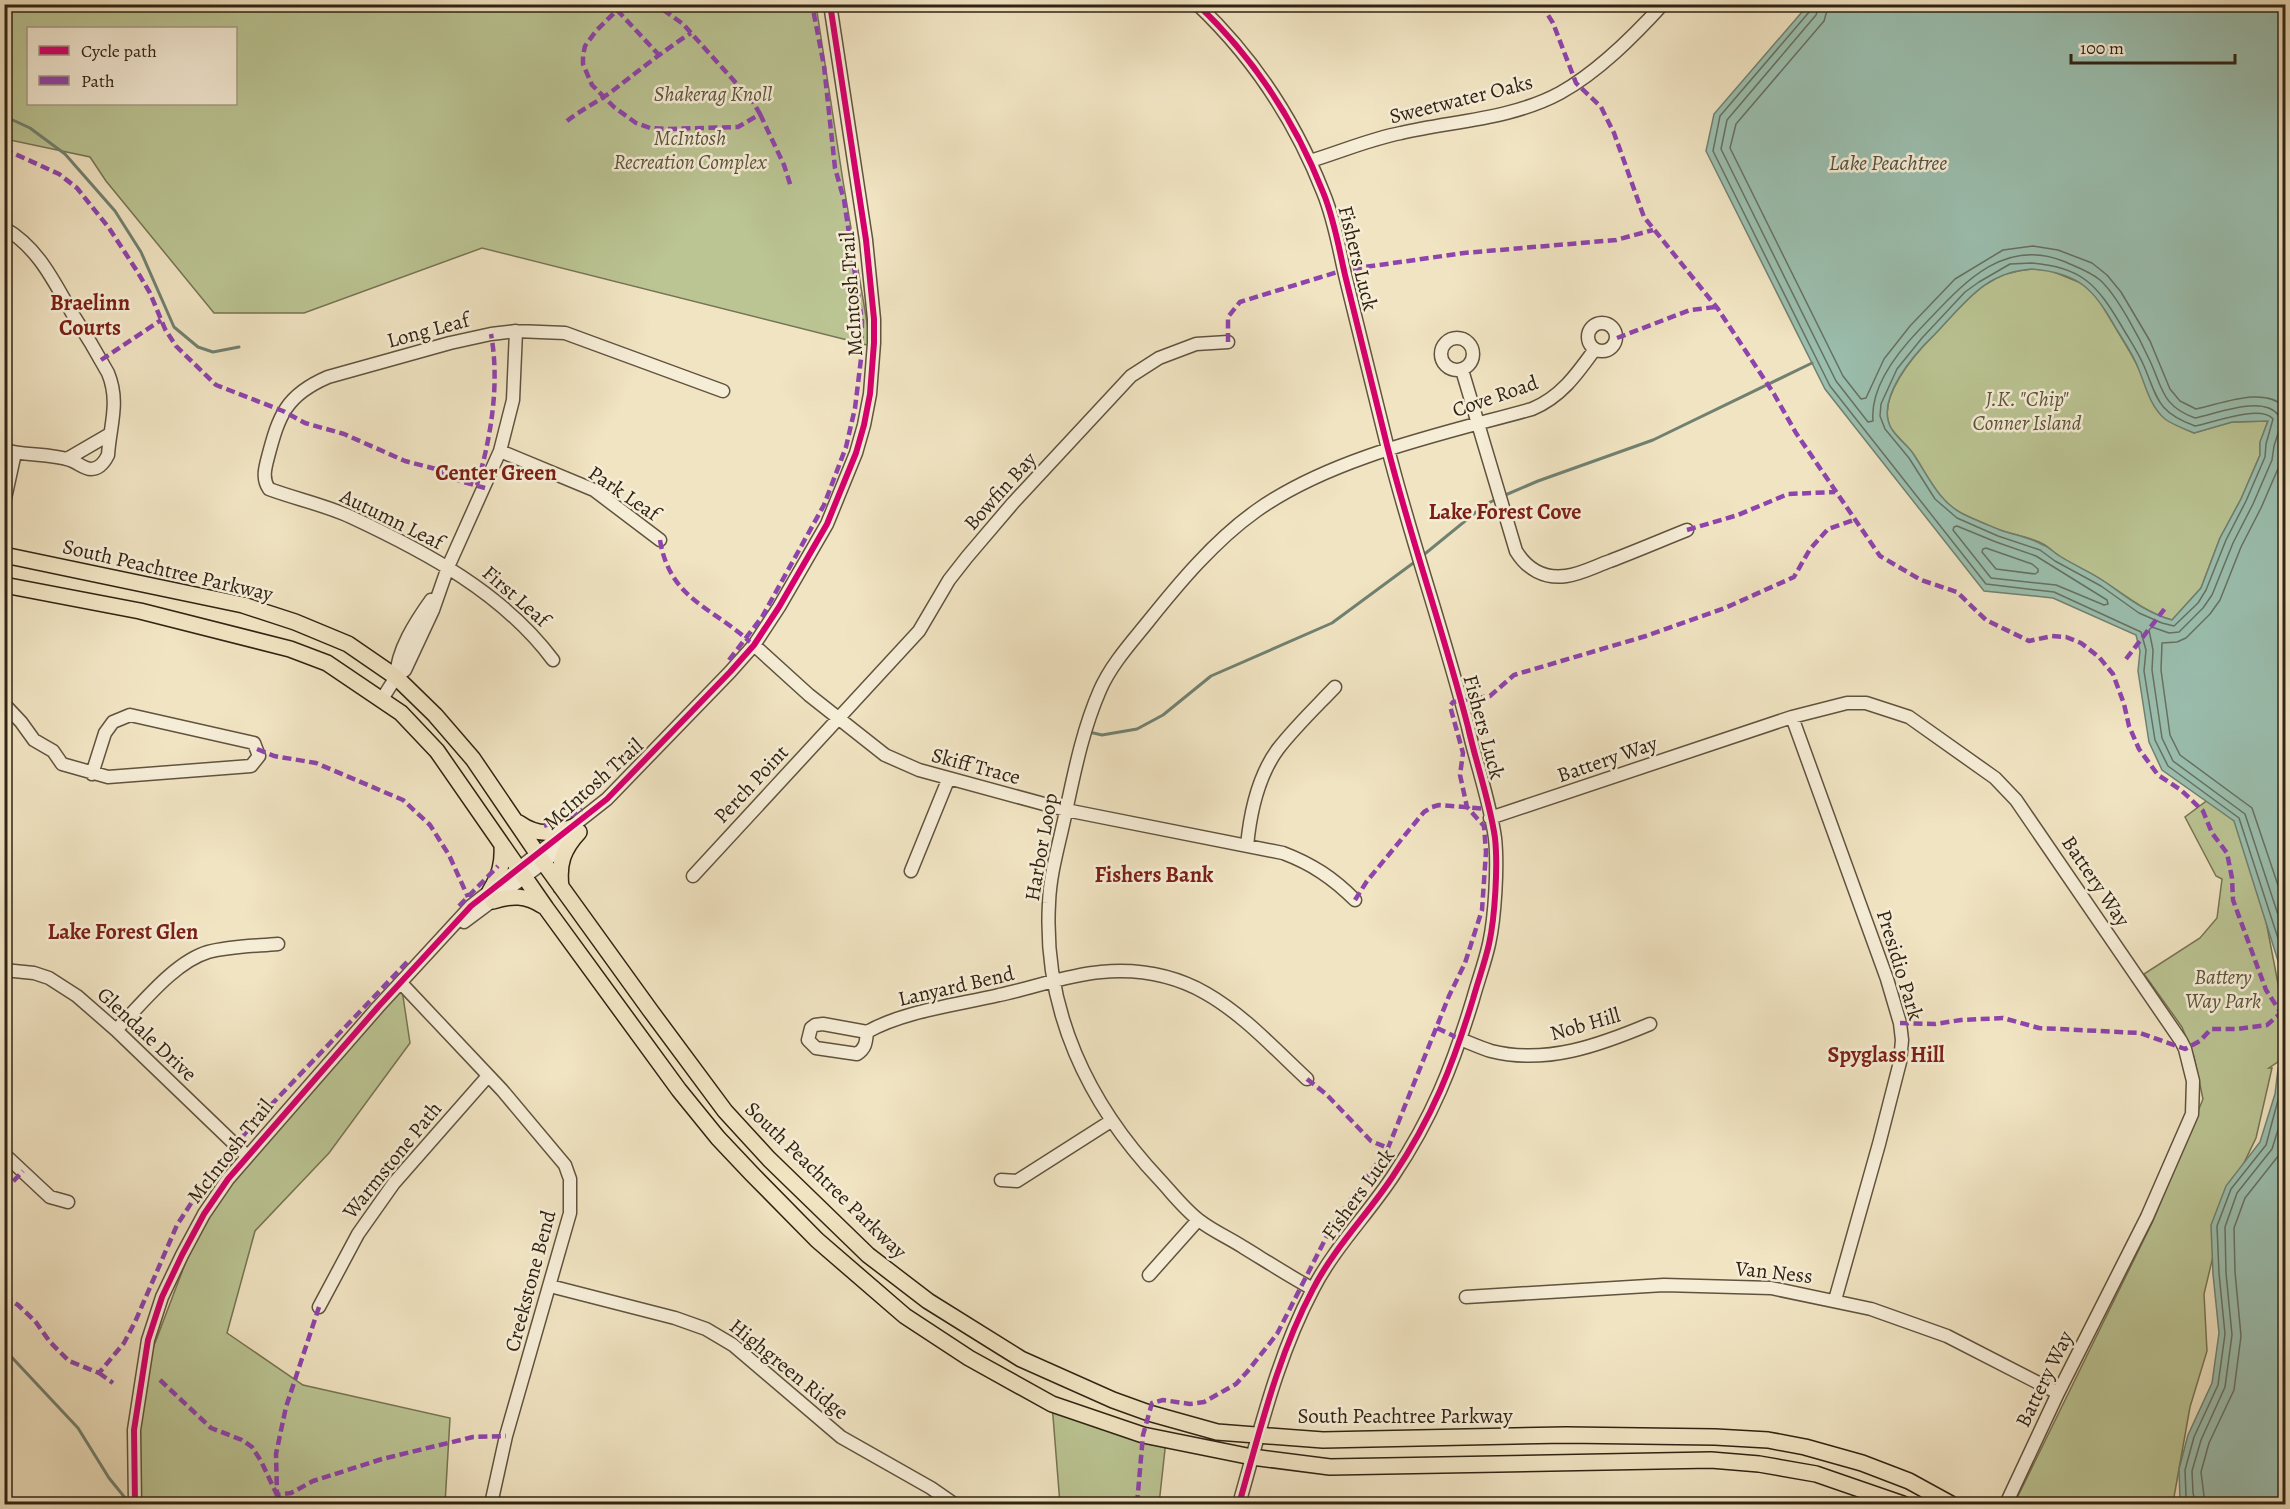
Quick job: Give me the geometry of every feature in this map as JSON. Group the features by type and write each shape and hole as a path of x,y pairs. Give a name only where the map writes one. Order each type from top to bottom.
{"main road":[{"name":"South Peachtree Parkway","path":"4,555 243,605 295,622 348,644 396,676 435,715 473,759 540,858 725,1111 769,1160 867,1255 928,1301 1021,1359 1082,1388 1149,1413 1205,1428 1323,1440 1566,1435 1768,1440 1805,1447 1862,1463 1910,1481 1951,1504"},
{"path":"4,585 140,611 290,649 327,663 401,713 437,751 521,873 633,1028 718,1138 817,1240 905,1316 969,1358 1052,1404 1143,1435 1252,1457 1330,1467 1711,1460 1760,1464 1816,1474 1903,1504"},
{"path":"514,819 528,829 543,834 577,829"},
{"path":"561,887 559,872 562,857 577,829"},
{"path":"502,845 503,861 491,896 520,896 534,900 546,908"}],"street":[{"name":"Fishers Luck","path":"1197,4 1225,31 1261,75 1298,138 1324,193 1336,230 1388,450 1460,699 1490,818 1495,849 1495,890 1490,942 1460,1039 1434,1106 1412,1147 1375,1203 1334,1254 1313,1289 1281,1361 1239,1504"},
{"name":"Sweetwater Oaks","path":"1310,161 1398,133 1499,114 1558,94 1583,79 1663,4"},
{"name":"McIntosh Trail","path":"135,1504 134,1430 148,1340 162,1297 204,1214 247,1156 471,906 491,896 577,829 754,645 827,524 856,453 870,394 874,318 869,265 831,9"},
{"path":"4,503 10,452 68,459 86,468 98,468 105,462 115,403 114,387 108,373 45,268 21,239 7,232"},
{"path":"382,699 396,676 397,664 419,616 440,590 447,567 500,451 513,400 516,331"},
{"name":"Long Leaf","path":"320,507 269,489 265,483 267,461 280,415 310,384 328,376 450,343 516,331 565,333 723,392"},
{"name":"Bowfin Bay","path":"838,719 919,631 949,580 989,530 1131,376 1159,358 1196,344 1228,342"},
{"name":"Cove Road","path":"1388,450 1545,404 1577,374 1595,349"},
{"path":"1462,370 1516,551 1533,570 1550,575 1566,576 1590,569 1687,530"},
{"path":"68,459 110,434"},
{"name":"Harbor Loop","path":"1313,1289 1198,1220 1152,1172 1111,1121 1094,1095 1065,1028 1050,957 1049,902 1066,810 1087,724 1102,686 1128,645 1167,598 1233,529 1256,511 1295,486 1388,450"},
{"name":"Park Leaf","path":"500,451 594,490 660,540"},
{"name":"Autumn Leaf","path":"320,507 349,516 447,567"},
{"name":"First Leaf","path":"447,567 481,588 536,637 554,660"},
{"name":"Skiff Trace","path":"754,645 838,719 885,755 919,770 948,780 1066,810 1283,853 1309,863 1336,881 1355,900"},
{"path":"1247,846 1254,804 1277,750 1335,687"},
{"name":"Battery Way","path":"1490,818 1792,717 1846,703 1866,703 1887,708 1908,717 1995,778 2016,800 2185,1049 2193,1081 2192,1114 2147,1217 2058,1393 2006,1504"},
{"path":"4,705 21,722 34,740 53,751 62,764 92,774 108,777 251,766 259,756 254,743 130,715 112,722 92,774"},
{"name":"Presidio Park","path":"1792,717 1887,979 1900,1023 1902,1040 1900,1062 1882,1134 1834,1300"},
{"name":"Perch Point","path":"693,876 838,719"},
{"path":"911,871 948,780"},
{"path":"116,1030 178,969 192,960 206,953 225,949 278,944"},
{"name":"Glendale Drive","path":"4,970 34,973 56,982 77,996 116,1030 247,1156"},
{"name":"Lanyard Bend","path":"867,1032 901,1018 1054,981 1100,972 1136,971 1192,986 1232,1009 1307,1080"},
{"name":"Creekstone Bend","path":"401,982 543,1138 565,1166 570,1179 570,1213 506,1436 491,1504"},
{"name":"Nob Hill","path":"1460,1039 1492,1051 1546,1055 1593,1045 1650,1024"},
{"name":"Warmstone Path","path":"319,1307 358,1234 394,1183 488,1076"},
{"path":"1001,1180 1017,1181 1111,1121"},
{"path":"4,1154 50,1197 68,1202"},
{"path":"1149,1275 1198,1220"},
{"name":"Van Ness","path":"1466,1297 1664,1285 1771,1288 1871,1309 1947,1336 2058,1393"},
{"name":"Highgreen Ridge","path":"550,1286 675,1318 706,1329 733,1345 841,1437 931,1488 954,1504"}],"green space":[{"name":"McIntosh Recreation Complex","path":"5,5 816,5 871,346 482,248 304,313 214,313 106,181 90,157 5,139"},
{"name":"J.K. \"Chip\" Conner Island","path":"2049,270 2081,283 2092,291 2130,352 2165,418 2194,433 2232,422 2268,421 2260,443 2260,455 2241,499 2220,538 2201,588 2172,620 2137,604 2100,578 2064,559 2043,544 2000,530 1955,509 1941,496 1912,451 1891,428 1887,416 1888,404 1893,391 1899,378 1926,343 1966,301 1988,283 2015,271"},
{"name":"Battery Way Park","path":"2220,791 2255,864 2280,994 2285,997 2285,1057 2269,1068 2272,1068 2256,1138 2227,1198 2204,1294 2207,1351 2190,1407 2174,1497 2180,1504 2014,1504 2153,1221 2203,1099 2194,1057 2182,1027 2144,974 2200,938 2217,918 2222,879 2216,876 2185,817"},
{"path":"401,983 410,1043 329,1153 255,1231 227,1333 303,1385 450,1418 445,1504 141,1504 139,1385 204,1214"},
{"path":"1052,1404 1166,1440 1159,1504 1060,1504"}],"water":[{"name":"Lake Peachtree","path":"1808,5 2285,5 2285,983 2234,821 2162,770 2149,742 2138,671 2140,651 2136,635 2053,598 1984,591 1825,389 1706,151 1714,114","holes":["2032,269 2063,275 2084,286 2101,304 2132,355 2152,402 2165,419 2194,433 2232,422 2268,421 2260,442 2260,455 2241,499 2220,538 2201,588 2172,620 2145,609 2100,578 2045,546 2000,530 1955,509 1941,496 1912,451 1891,428 1887,416 1888,404 1899,378 1917,353 1966,301 1988,283 2001,276"]},
{"path":"2285,1063 2285,1504 2185,1504 2180,1499 2179,1469 2188,1435 2212,1383 2219,1333 2211,1225 2226,1186 2260,1142 2275,1094 2278,1069"}],"waterway":[{"path":"4,116 30,128 65,154 115,211 141,252 174,327 198,347 213,352 239,347"},
{"path":"1503,496 1538,481 1653,440 1812,363"},
{"path":"1421,557 1486,504 1497,499"},
{"path":"1089,732 1102,735 1137,729 1163,715 1211,676 1332,623 1416,561"},
{"path":"4,1349 78,1428 109,1478 126,1499"}],"marked path":[{"path":"623,4 596,31 585,46 583,56 583,64 592,85 614,107 636,123 650,128 667,129 738,127 760,114 753,102 683,24 655,4"},
{"path":"729,660 762,617 824,505 846,447 855,408 861,359 862,321 844,200 835,168 824,66 812,4"},
{"path":"1541,4 1553,23 1576,83 1601,107 1614,133 1644,217 1718,309 1774,394 1796,433 1880,556 1921,580 1957,592 1986,620 2029,641 2052,636 2066,637 2081,643 2099,657 2113,674 2129,726 2139,749 2158,775 2181,790 2203,811 2212,833 2227,853 2233,900 2266,990 2281,1013"},
{"path":"617,10 659,55"},
{"path":"567,121 611,92 691,33"},
{"path":"760,114 784,165 791,187"},
{"path":"4,149 59,174 77,188 109,228 137,271 150,293 165,329 176,346 216,385 283,411 305,423 344,434 405,461 436,469 460,481 485,488"},
{"path":"1228,342 1228,317 1240,302 1344,270 1464,253 1616,240 1653,230"},
{"path":"1617,338 1690,310 1716,307"},
{"path":"101,360 161,320"},
{"path":"477,485 493,410 495,372 491,334"},
{"path":"1687,530 1738,515 1788,494 1835,492"},
{"path":"1137,1504 1143,1435 1152,1403 1163,1400 1190,1404 1204,1402 1236,1384 1277,1334 1332,1226 1388,1148 1449,996 1465,963 1482,910 1486,852 1484,826 1467,807 1460,775 1463,753 1450,706 1453,702 1490,696 1514,675 1646,636 1725,608 1794,577 1810,549 1828,529 1854,520"},
{"path":"660,540 665,560 673,577 683,590 752,644"},
{"path":"2126,659 2166,607"},
{"path":"257,749 274,756 316,763 403,800 430,825 449,855 468,897"},
{"path":"1355,900 1367,881 1424,812 1439,805 1488,809"},
{"path":"544,826 582,809"},
{"path":"459,906 498,866"},
{"path":"4,1296 35,1321 50,1342 69,1361 99,1373 124,1343 177,1225 201,1188 251,1126 410,959"},
{"path":"1900,1023 1935,1024 2003,1018 2039,1028 2140,1033 2185,1049 2200,1041 2211,1029 2237,1029 2267,1025 2281,1013"},
{"path":"1437,1028 1460,1039"},
{"path":"1307,1079 1326,1094 1371,1141 1388,1148"},
{"path":"4,1191 23,1171"},
{"path":"319,1307 286,1407 276,1454 277,1495 291,1493 313,1481 382,1459 473,1437 506,1436"},
{"path":"99,1373 113,1383"},
{"path":"160,1380 211,1428 242,1440 252,1447 277,1495 276,1504"}],"cycle path":[{"path":"135,1504 134,1430 148,1340 162,1297 182,1255 204,1214 228,1179 378,1007 471,906 607,799 730,672 754,645 779,607 827,524 856,453 864,425 870,394 874,343 874,319 866,240 830,4"},
{"path":"1197,4 1254,68 1286,115 1312,166 1327,203 1396,481 1459,692 1493,824 1496,849 1494,906 1489,944 1449,1069 1430,1112 1407,1154 1321,1274 1300,1315 1270,1395 1239,1504"}],"district":[{"name":"Braelinn Courts","path":"90,314"},
{"name":"Center Green","path":"496,472"},
{"name":"Lake Forest Cove","path":"1505,511"},
{"name":"Fishers Bank","path":"1154,874"},
{"name":"Lake Forest Glen","path":"123,931"},
{"name":"Spyglass Hill","path":"1886,1054"}],"park label":[{"name":"Shakerag Knoll","path":"713,94"}]}
